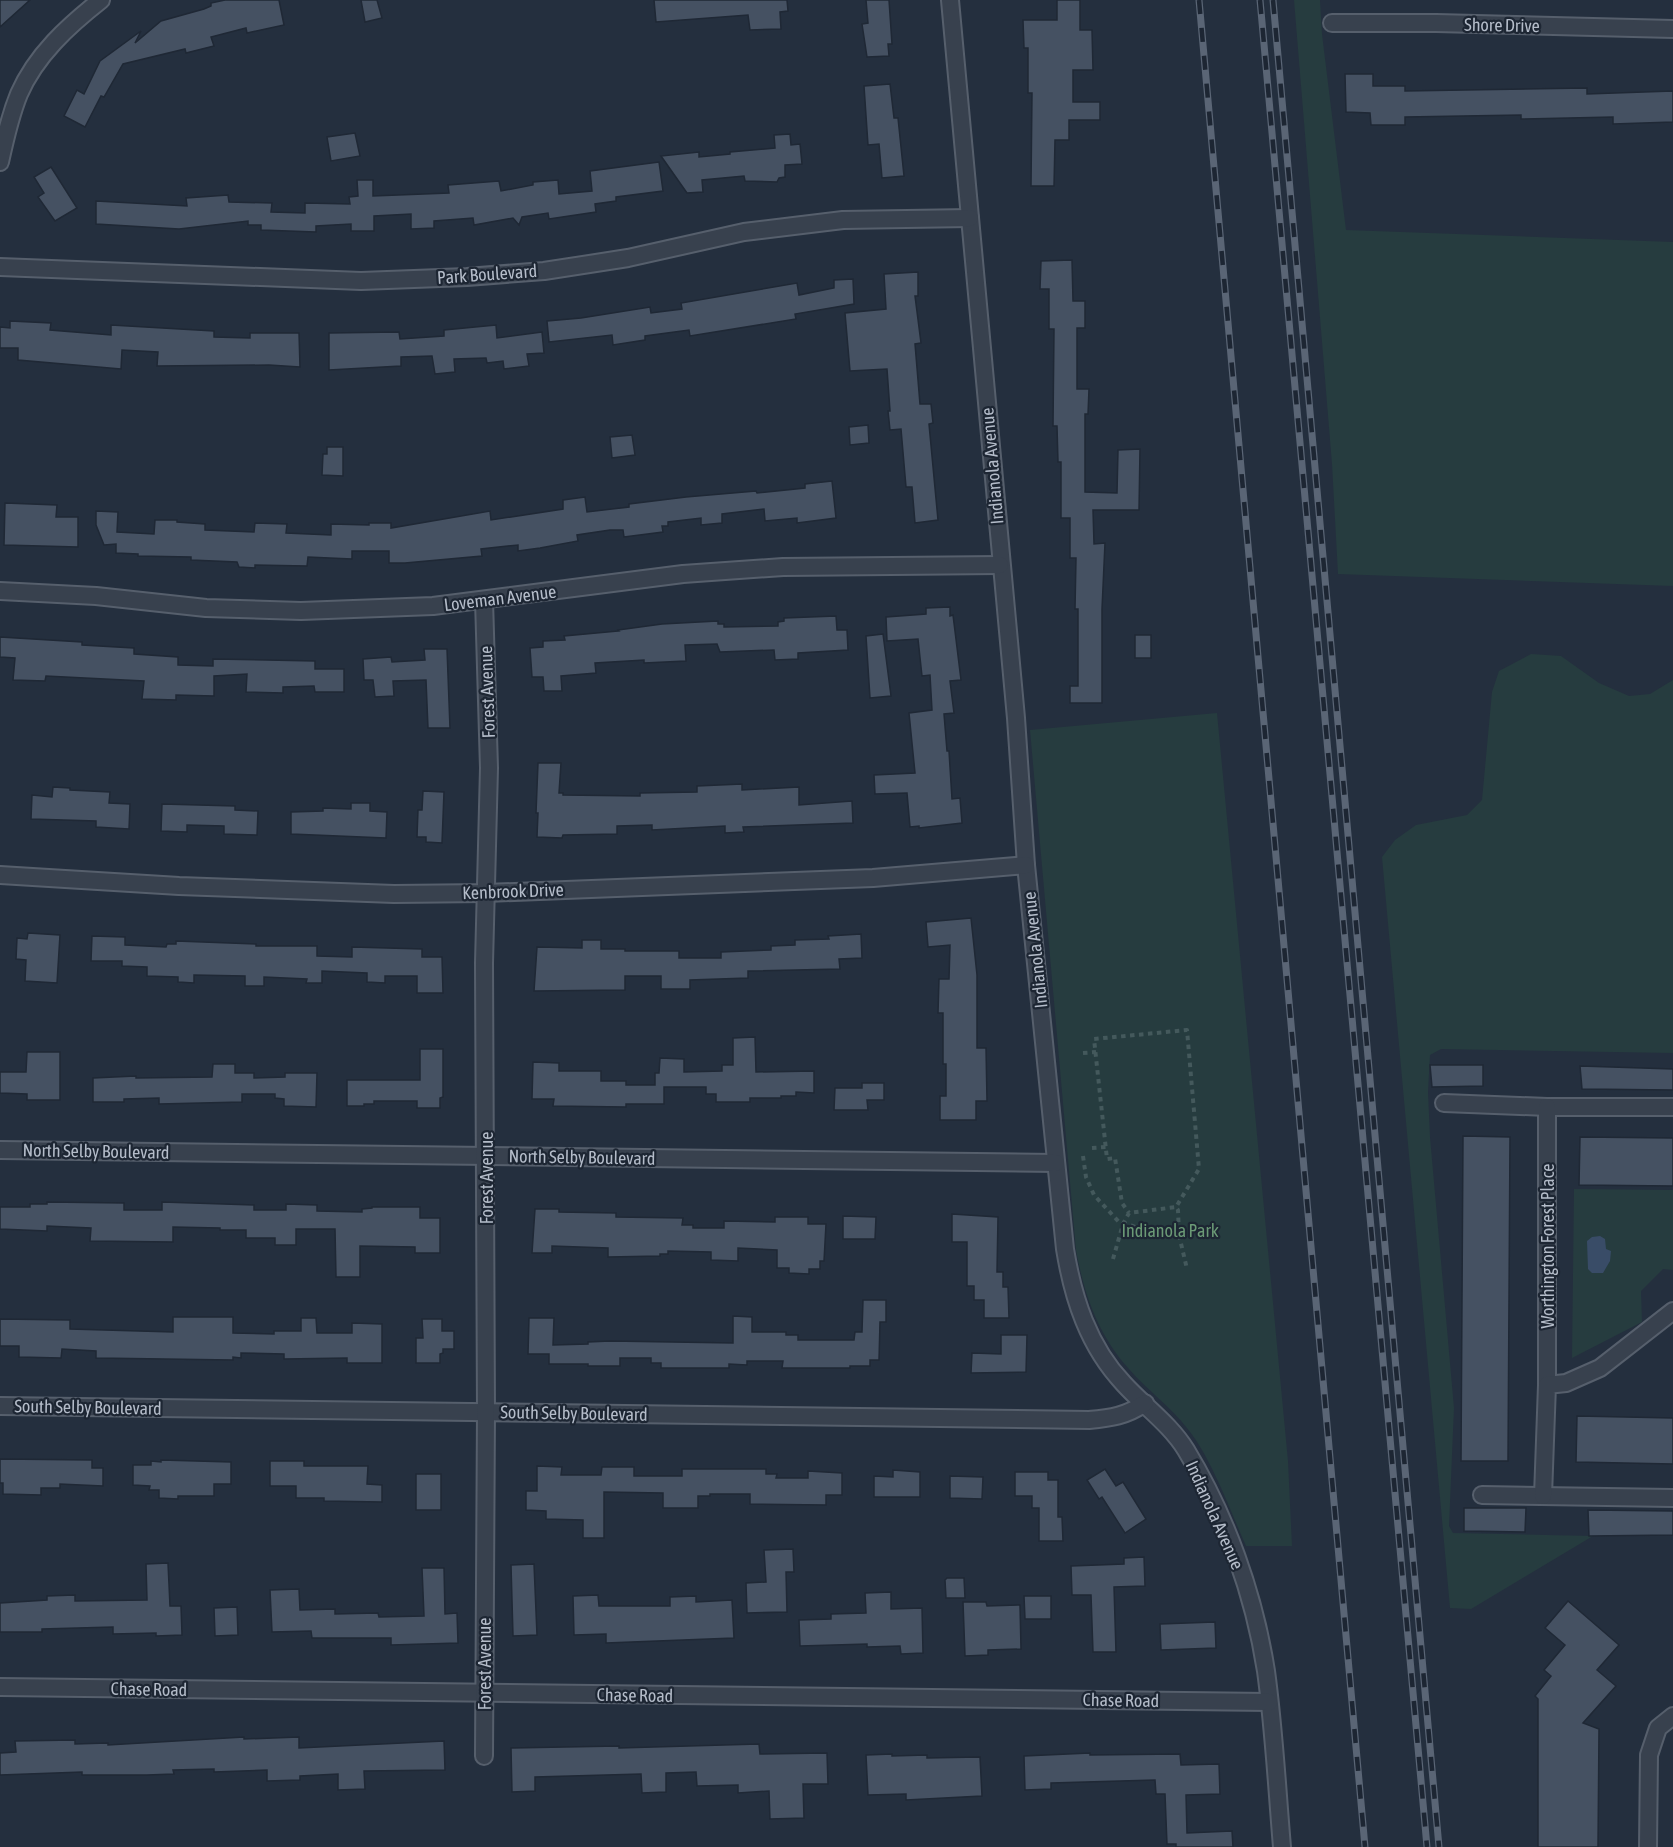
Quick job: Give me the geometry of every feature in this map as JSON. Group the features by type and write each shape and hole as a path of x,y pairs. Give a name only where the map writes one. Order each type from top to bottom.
{"street":[{"path":"0,162 9,122 19,93 45,51 71,24 101,0"},
{"name":"Indianola Avenue","path":"950,0 1000,565 1016,718 1026,865 1065,1249 1076,1304 1089,1333 1106,1362 1124,1384 1145,1403 1185,1447 1227,1534 1247,1590 1266,1670 1282,1847"},
{"name":"Shore Drive","path":"1332,23 1436,23 1673,29"},
{"name":"Park Boulevard","path":"0,267 361,281 467,277 617,260 744,232 843,219 970,218"},
{"name":"Loveman Avenue","path":"0,591 96,597 206,608 302,611 433,606 683,574 761,568 1000,565"},
{"name":"Forest Avenue","path":"484,600 489,768 486,892 484,1756"},
{"name":"Kenbrook Drive","path":"0,875 190,887 394,894 873,878 1026,865"},
{"path":"1444,1103 1547,1107 1673,1107"},
{"name":"Worthington Forest Place","path":"1543,1496 1547,1385 1547,1107"},
{"name":"North Selby Boulevard","path":"0,1150 1056,1163"},
{"path":"1547,1385 1566,1383 1600,1368 1673,1311"},
{"name":"South Selby Boulevard","path":"0,1406 1089,1420 1116,1418 1132,1413 1145,1403"},
{"path":"1482,1495 1673,1498"},
{"name":"Chase Road","path":"0,1687 1269,1702"},
{"path":"1648,1847 1649,1755 1658,1728 1673,1716"}],"path":[{"path":"1129,1213 1122,1203 1115,1158 1107,1159 1094,1038 1187,1030 1199,1168 1176,1207"},
{"path":"1083,1053 1096,1052"},
{"path":"1092,1148 1106,1147"},
{"path":"1083,1155 1086,1177 1094,1195 1123,1224 1159,1236 1179,1235"},
{"path":"1129,1213 1176,1207"},
{"path":"1176,1207 1179,1235 1187,1269"},
{"path":"1113,1259 1123,1224 1129,1213"}],"green space":[{"path":"1294,0 1320,0 1322,34 1346,230 1673,242 1673,586 1338,574 1332,464"},
{"path":"1531,654 1561,656 1599,683 1629,696 1650,694 1673,680 1673,1053 1441,1049 1430,1055 1428,1092 1430,1137 1454,1408 1449,1526 1453,1533 1593,1536 1471,1609 1450,1608 1382,857 1395,840 1416,825 1467,815 1482,800 1492,692 1499,671"},
{"name":"Indianola Park","path":"1217,713 1288,1461 1292,1546 1246,1546 1219,1484 1196,1440 1173,1412 1129,1369 1109,1342 1088,1298 1076,1250 1030,730"},
{"path":"1574,1189 1673,1190 1673,1270 1663,1269 1641,1291 1642,1322 1572,1358"}],"water":[{"path":"1600,1236 1605,1239 1606,1249 1611,1251 1610,1261 1603,1273 1592,1273 1588,1269 1587,1241 1592,1237"}],"building":[{"path":"0,0 30,0 0,27"},
{"path":"225,0 279,0 284,25 247,33 246,28 211,37 214,46 186,53 185,49 123,64 104,97 101,96 85,127 64,116 77,90 84,94 100,61 141,31 135,43 161,21 204,9 211,6 211,3"},
{"path":"361,0 377,0 382,18 365,22"},
{"path":"654,0 787,0 788,11 780,12 781,29 750,30 748,15 656,22"},
{"path":"866,0 889,0 892,44 888,44 889,56 867,57 862,24 868,23"},
{"path":"1057,0 1080,0 1080,30 1092,30 1093,70 1073,70 1073,102 1100,102 1100,120 1069,120 1069,140 1055,140 1054,186 1031,186 1032,93 1028,93 1028,48 1024,48 1023,20 1057,20"},
{"path":"1345,74 1373,74 1373,86 1405,86 1405,91 1587,88 1587,94 1673,91 1673,122 1613,124 1613,117 1521,119 1521,115 1405,117 1405,125 1371,125 1370,113 1346,112"},
{"path":"890,84 894,118 898,118 904,176 882,178 879,144 868,145 864,86"},
{"path":"355,133 360,156 331,161 327,137"},
{"path":"790,134 791,145 800,144 802,164 785,165 785,177 779,178 777,182 745,181 744,176 702,180 703,192 687,193 661,156 699,152 699,157 775,148 774,135"},
{"path":"659,162 663,191 616,197 616,201 595,204 596,212 549,219 548,213 522,217 519,225 513,218 474,225 473,218 434,221 434,228 411,229 411,214 374,216 374,231 351,231 351,224 316,226 316,232 261,230 261,225 248,225 248,221 179,229 96,224 96,201 187,206 186,198 228,195 229,202 272,203 271,212 305,213 305,203 350,204 349,197 358,196 357,180 373,180 373,196 449,193 448,185 499,181 501,191 533,185 533,182 558,180 559,194 592,191 590,171"},
{"path":"51,167 77,208 55,221 38,197 44,193 34,177"},
{"path":"1072,260 1073,301 1085,301 1085,328 1077,328 1077,389 1089,389 1088,414 1085,414 1085,492 1117,493 1118,450 1140,449 1139,510 1093,510 1094,544 1105,543 1102,703 1070,703 1070,686 1078,686 1076,558 1070,558 1070,518 1061,518 1061,462 1058,462 1057,426 1053,426 1054,329 1049,329 1049,289 1040,289 1041,261"},
{"path":"918,272 918,296 915,296 921,343 915,344 920,404 931,404 933,423 929,424 938,520 915,523 912,487 906,487 901,429 890,430 887,369 850,371 845,313 886,309 884,274"},
{"path":"853,279 854,304 795,314 796,319 690,336 689,330 645,336 645,340 613,345 612,335 549,342 547,321 650,307 651,313 682,309 681,303 797,283 799,295 834,288 834,280"},
{"path":"10,321 51,323 50,330 111,335 111,325 214,331 214,337 250,338 250,333 299,333 300,367 157,366 158,352 122,350 121,369 18,360 18,348 0,348 0,327 10,328"},
{"path":"496,325 497,338 542,332 544,353 527,354 529,366 504,369 503,361 487,363 486,358 454,359 455,372 435,374 432,356 401,357 401,366 329,370 329,333 399,332 400,339 444,336 444,330"},
{"path":"868,425 869,443 850,445 849,427"},
{"path":"632,435 635,455 612,458 610,437"},
{"path":"327,447 343,447 343,476 322,475 323,454 327,454"},
{"path":"832,481 836,518 797,523 797,518 765,521 764,509 722,514 722,523 701,525 701,518 668,522 668,526 662,526 663,532 624,537 623,530 610,530 577,535 578,541 540,548 518,551 518,545 481,549 482,556 405,563 389,563 389,551 352,551 352,559 308,557 307,566 255,565 255,568 239,567 237,562 191,560 191,557 138,556 138,554 116,553 116,544 104,545 96,525 96,511 118,512 117,532 154,534 155,520 177,520 177,522 205,524 205,530 254,532 255,523 287,524 286,533 331,535 331,524 391,523 391,528 490,511 491,520 563,509 563,500 585,497 587,512 686,497 805,488 805,484"},
{"path":"5,503 57,505 56,517 78,517 78,547 4,545"},
{"path":"950,607 961,680 950,681 954,713 944,714 952,799 960,798 962,823 910,827 907,793 875,794 874,775 915,773 909,713 932,710 930,675 922,676 918,639 887,641 886,617 926,614 926,608"},
{"path":"836,616 837,630 847,630 848,650 798,653 798,659 775,660 774,650 720,652 717,644 685,645 686,661 644,663 644,660 595,663 596,673 561,676 562,691 544,691 543,677 532,677 530,648 543,647 543,641 565,640 564,636 662,624 718,621 718,624 724,624 724,627 778,626 778,622 784,621 784,618"},
{"path":"883,634 891,696 870,698 866,636"},
{"path":"1135,635 1151,635 1151,658 1135,658"},
{"path":"0,637 134,648 134,654 178,657 178,665 213,666 213,659 315,661 315,669 344,669 344,692 315,692 314,686 283,687 283,693 246,692 247,674 214,676 214,696 176,695 176,700 142,699 144,681 46,676 45,681 13,680 15,658 0,657"},
{"path":"424,649 447,649 450,728 428,728 426,680 393,681 394,696 375,697 373,680 364,680 363,659 391,657 392,662 425,660"},
{"path":"538,763 561,763 559,793 563,795 640,796 640,793 697,792 697,786 742,784 742,790 799,787 799,805 852,801 853,823 743,827 744,832 725,833 725,826 652,830 652,825 617,826 617,834 563,835 562,838 537,837"},
{"path":"53,787 110,792 109,803 130,804 129,829 96,827 96,821 31,819 32,795 52,797"},
{"path":"423,791 444,792 442,843 426,842 426,837 417,837 418,810 422,810"},
{"path":"351,803 370,803 370,811 387,812 386,838 291,834 291,812 323,811 323,808 351,809"},
{"path":"162,804 235,806 235,810 258,811 257,835 224,834 224,826 187,825 187,832 161,831"},
{"path":"971,918 977,975 977,1048 986,1048 987,1101 976,1101 976,1120 940,1120 940,1096 946,1096 946,1064 943,1064 943,1013 938,1013 939,979 949,979 950,945 928,947 926,922"},
{"path":"28,933 60,935 57,983 25,981 26,960 16,959 17,938 27,939"},
{"path":"861,934 862,958 839,959 840,969 748,971 748,978 690,980 690,989 661,989 661,976 625,976 625,990 534,991 537,947 582,948 582,940 601,940 601,949 679,951 679,958 721,958 721,952 771,950 771,946 795,945 795,940 829,939 828,936"},
{"path":"92,936 125,937 125,945 166,947 167,944 176,944 176,941 256,944 256,946 317,946 317,956 352,957 352,947 422,949 422,957 442,957 443,993 417,993 417,976 385,976 385,983 367,982 367,973 322,971 322,983 306,983 307,979 264,977 264,986 245,986 245,976 194,975 194,983 178,982 178,977 147,976 147,967 122,966 122,961 91,961"},
{"path":"755,1037 756,1072 814,1071 814,1093 796,1092 796,1096 781,1096 781,1098 750,1098 750,1102 716,1102 716,1094 706,1094 706,1087 664,1087 664,1104 626,1104 626,1107 553,1106 554,1099 532,1099 533,1062 559,1063 559,1071 601,1071 601,1081 626,1081 626,1085 655,1085 655,1073 659,1073 660,1058 684,1059 684,1072 722,1071 722,1065 733,1065 733,1038"},
{"path":"420,1049 443,1049 443,1097 440,1098 440,1108 417,1108 417,1101 374,1101 374,1104 364,1104 364,1106 347,1106 347,1080 420,1080"},
{"path":"27,1052 60,1052 60,1100 27,1100 27,1094 0,1093 0,1072 26,1072"},
{"path":"213,1064 235,1064 235,1073 254,1073 254,1078 285,1077 285,1073 317,1073 316,1107 284,1106 284,1099 275,1098 275,1094 242,1094 242,1102 159,1104 159,1098 124,1099 124,1102 93,1102 93,1078 212,1077"},
{"path":"1430,1065 1483,1065 1483,1086 1432,1087"},
{"path":"1580,1066 1673,1069 1673,1090 1582,1089"},
{"path":"862,1083 884,1083 884,1100 867,1100 868,1110 834,1110 835,1088 862,1088"},
{"path":"1463,1136 1510,1137 1508,1461 1461,1461"},
{"path":"1580,1137 1673,1138 1673,1186 1579,1185"},
{"path":"47,1202 124,1203 124,1210 162,1210 162,1202 254,1205 254,1210 286,1210 286,1204 317,1205 317,1211 362,1212 362,1209 372,1207 420,1207 420,1218 440,1218 440,1253 415,1253 415,1247 360,1246 360,1277 336,1277 335,1229 296,1229 296,1245 275,1245 275,1238 246,1238 246,1230 220,1230 220,1228 173,1227 173,1242 90,1241 91,1228 47,1226 47,1231 0,1229 0,1207 30,1207 30,1204 47,1204"},
{"path":"535,1209 559,1209 559,1212 616,1213 616,1217 683,1218 682,1225 693,1225 693,1228 724,1228 724,1221 775,1222 775,1217 808,1217 808,1224 826,1224 824,1261 820,1261 820,1269 809,1269 809,1274 789,1273 789,1268 777,1268 777,1250 738,1248 738,1261 711,1260 711,1252 668,1251 668,1254 660,1254 660,1256 608,1257 608,1248 552,1246 552,1253 532,1253"},
{"path":"952,1214 998,1217 997,1272 1003,1272 1003,1287 1008,1287 1009,1318 984,1318 984,1300 974,1300 974,1286 967,1286 967,1242 952,1242"},
{"path":"843,1216 876,1217 875,1239 843,1239"},
{"path":"863,1300 886,1300 886,1322 880,1322 879,1360 870,1360 870,1366 782,1368 783,1361 747,1361 747,1365 729,1364 729,1368 661,1368 661,1363 651,1363 651,1358 620,1358 620,1366 588,1366 588,1364 549,1364 549,1354 528,1354 529,1318 554,1318 553,1345 610,1341 733,1343 733,1316 752,1317 752,1332 786,1332 786,1335 798,1335 798,1340 854,1340 855,1332 862,1332"},
{"path":"173,1317 233,1317 233,1333 274,1334 274,1331 301,1331 301,1318 316,1318 317,1333 352,1333 352,1323 382,1324 382,1363 347,1363 347,1358 284,1359 284,1354 241,1353 241,1358 233,1357 233,1360 96,1358 96,1351 62,1349 61,1358 19,1357 19,1346 0,1346 0,1319 70,1320 70,1329 173,1332"},
{"path":"422,1319 442,1319 442,1331 454,1331 454,1349 443,1349 443,1353 440,1354 440,1363 416,1363 416,1338 423,1338"},
{"path":"1001,1335 1027,1335 1026,1372 971,1373 972,1353 1001,1354"},
{"path":"1577,1416 1673,1418 1673,1464 1576,1462"},
{"path":"0,1459 92,1460 92,1468 103,1468 103,1486 60,1484 60,1488 41,1488 41,1495 3,1494 3,1483 0,1483"},
{"path":"161,1460 231,1462 231,1484 214,1484 214,1496 178,1496 178,1499 159,1498 159,1490 149,1490 150,1486 133,1485 133,1465 151,1465 151,1461 161,1462"},
{"path":"270,1461 304,1461 304,1466 368,1466 367,1484 382,1485 382,1502 296,1498 296,1486 270,1486"},
{"path":"537,1466 562,1467 561,1475 601,1475 602,1467 634,1467 634,1476 682,1476 682,1469 766,1469 766,1474 777,1474 776,1478 808,1478 808,1471 842,1473 842,1495 826,1495 826,1505 750,1504 750,1494 710,1494 710,1496 698,1496 698,1508 663,1508 663,1493 604,1492 604,1538 583,1538 583,1520 546,1519 546,1511 526,1510 526,1491 537,1491"},
{"path":"1105,1469 1116,1486 1123,1482 1146,1519 1125,1533 1102,1497 1099,1499 1087,1480"},
{"path":"893,1470 920,1472 920,1497 874,1497 874,1476 893,1477"},
{"path":"1015,1472 1048,1472 1048,1480 1058,1480 1058,1517 1062,1517 1063,1541 1039,1541 1039,1508 1032,1508 1032,1496 1015,1496"},
{"path":"416,1474 441,1474 441,1510 416,1510"},
{"path":"950,1476 983,1477 982,1499 950,1498"},
{"path":"1464,1508 1526,1508 1525,1532 1464,1531"},
{"path":"1588,1510 1673,1511 1673,1535 1589,1536"},
{"path":"793,1549 794,1572 786,1572 787,1612 747,1613 746,1583 766,1582 764,1550"},
{"path":"1144,1557 1145,1586 1114,1587 1116,1652 1093,1652 1091,1595 1072,1595 1071,1566 1124,1564 1124,1558"},
{"path":"168,1563 170,1606 181,1606 182,1635 113,1634 113,1627 42,1629 42,1632 0,1632 0,1603 47,1600 47,1596 75,1595 75,1601 147,1600 146,1564"},
{"path":"534,1564 537,1635 513,1636 511,1565"},
{"path":"422,1568 444,1568 445,1614 457,1613 458,1643 391,1645 391,1638 312,1638 311,1631 272,1632 270,1590 299,1589 300,1610 335,1609 335,1614 378,1613 379,1617 424,1616"},
{"path":"964,1578 965,1598 946,1598 945,1580"},
{"path":"891,1592 891,1609 922,1608 923,1653 901,1654 900,1646 867,1647 867,1644 800,1646 799,1620 831,1619 831,1614 866,1613 865,1593"},
{"path":"598,1595 599,1606 670,1606 670,1597 696,1596 696,1602 732,1600 734,1638 606,1643 606,1634 574,1635 573,1596"},
{"path":"1024,1596 1051,1596 1051,1619 1025,1619"},
{"path":"1568,1601 1619,1645 1597,1670 1616,1686 1583,1723 1599,1729 1598,1847 1538,1847 1538,1699 1535,1696 1551,1676 1544,1670 1565,1645 1545,1628"},
{"path":"963,1602 986,1602 987,1606 1020,1605 1021,1649 988,1650 988,1655 965,1656"},
{"path":"237,1607 238,1635 215,1636 214,1608"},
{"path":"1215,1622 1216,1648 1161,1650 1160,1624"},
{"path":"244,1737 244,1739 299,1737 299,1748 444,1741 445,1770 364,1771 365,1789 338,1790 338,1774 300,1776 300,1780 267,1781 267,1770 214,1772 214,1769 173,1770 174,1774 147,1775 82,1775 82,1772 0,1775 0,1753 16,1752 15,1741 75,1740 75,1744 108,1743 108,1745"},
{"path":"759,1744 760,1754 827,1753 828,1784 803,1784 804,1818 770,1819 769,1791 738,1793 738,1785 697,1786 696,1772 666,1773 666,1792 642,1793 641,1774 535,1777 535,1791 512,1792 511,1748"},
{"path":"1090,1753 1090,1755 1180,1754 1181,1765 1219,1764 1220,1794 1186,1795 1187,1833 1232,1831 1233,1847 1176,1847 1176,1844 1167,1844 1165,1794 1156,1794 1155,1780 1051,1783 1051,1789 1025,1790 1024,1756"},
{"path":"892,1754 892,1756 927,1755 927,1758 980,1757 982,1796 906,1800 906,1794 868,1795 866,1755"}],"railway":[{"path":"1199,0 1365,1847"},
{"path":"1260,0 1427,1847"},
{"path":"1273,0 1439,1847"}]}
